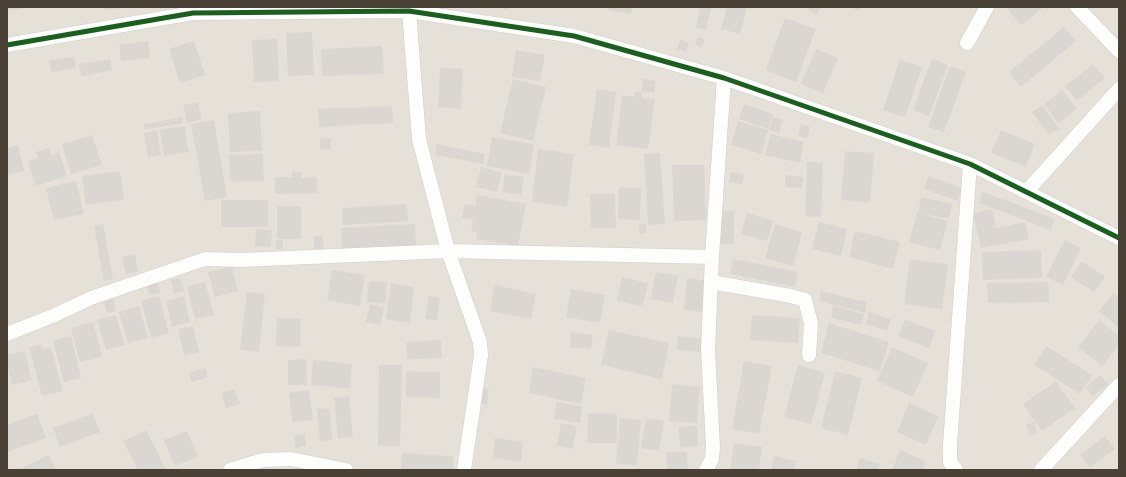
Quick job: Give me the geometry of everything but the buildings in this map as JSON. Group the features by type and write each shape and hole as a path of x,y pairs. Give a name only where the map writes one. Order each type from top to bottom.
{"street":[{"path":"967,43 987,7"},
{"path":"1077,7 1119,51"},
{"path":"7,45 192,13 408,11 574,36 724,78 970,164 1119,238"},
{"path":"408,11 419,139 448,251 480,342 481,355 464,470"},
{"path":"706,470 712,459 713,447 708,350 712,257 724,78"},
{"path":"1027,191 1119,89"},
{"path":"956,470 950,462 950,445 970,164"},
{"path":"7,334 55,315 91,298 205,259 241,260 448,251 712,257"},
{"path":"711,282 791,296 805,300 811,323 809,355"},
{"path":"1041,470 1119,386"},
{"path":"230,470 263,460 291,458 346,470"}],"shaded area":[{"path":"7,7 1119,7 1119,470 7,470"}],"cycle path":[{"path":"7,45 193,13 409,11 574,36 724,78 970,164 1119,238"}]}
